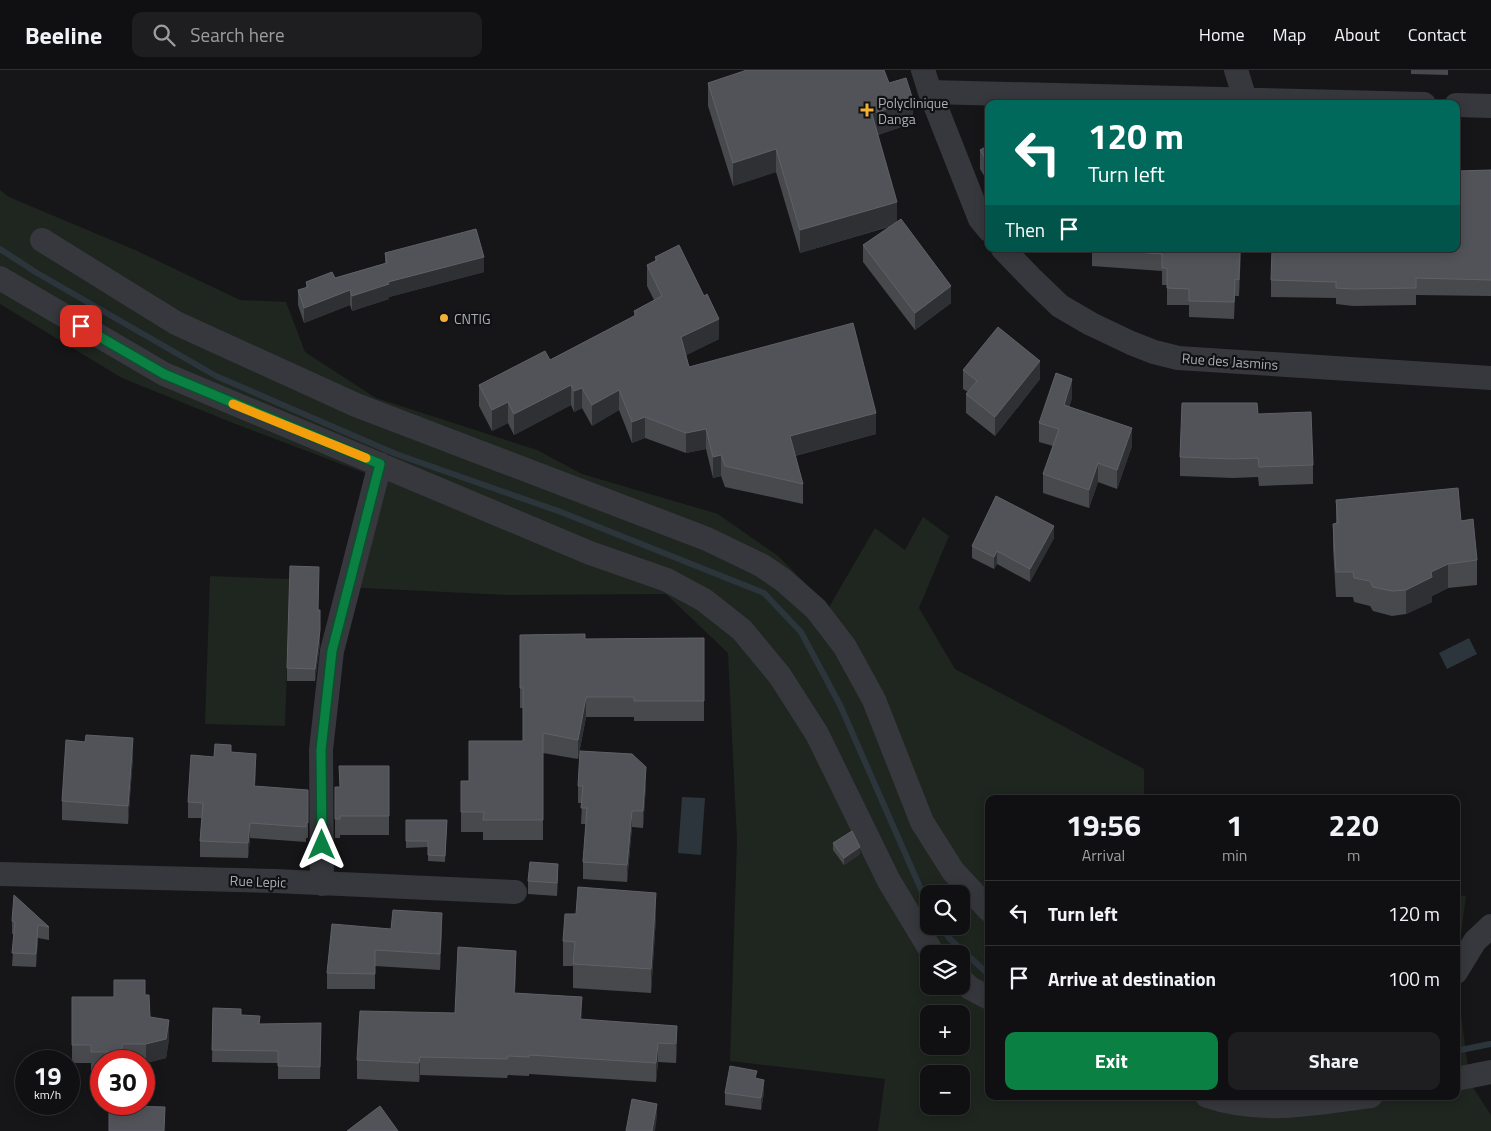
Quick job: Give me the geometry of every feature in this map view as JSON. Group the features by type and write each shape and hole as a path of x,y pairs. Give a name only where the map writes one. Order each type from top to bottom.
{"street":[{"path":"923,70 980,219 985,225"},
{"path":"1236,70 1245,99"},
{"path":"930,92 1281,100"},
{"path":"1460,105 1491,106"},
{"path":"42,240 176,323 356,405 708,539 761,566 783,580 816,609 845,648 874,700 922,822 953,871 985,906"},
{"name":"Rue des Jasmins","path":"1006,252 1060,306 1091,324 1154,352 1178,358 1491,378"},
{"path":"0,278 164,374 581,549 667,580 704,600 742,630 780,676 817,734 889,880 928,945"},
{"path":"322,884 321,750 332,651 380,464"},
{"name":"Rue Lepic","path":"0,874 515,892"},
{"path":"1460,965 1475,941 1491,926"},
{"path":"970,988 985,996"},
{"path":"1460,1078 1491,1072"},
{"path":"1224,1100 1250,1106 1282,1108 1341,1100"}],"shaded area":[{"path":"0,190 9,197 135,250 240,300 286,302 305,352 376,398 537,450 582,474 718,514 778,556 829,607 875,528 905,550 923,517 949,536 919,608 955,669 1144,769 1144,795 985,795 985,1100 1460,1100 1460,1007 1470,1083 1491,1115 1491,1131 878,1131 885,1079 730,1061 737,840 728,653 666,594 507,595 343,587 370,475 122,378 0,304"},
{"path":"210,576 290,579 285,726 205,724"},
{"path":"1469,638 1477,654 1447,669 1439,653"},
{"path":"682,797 705,798 701,855 678,853"},
{"path":"1460,895 1466,896 1460,942"}],"building":[{"path":"747,70 884,70 889,83 906,78 913,100 872,114 897,202 800,230 776,149 733,163 708,83"},
{"path":"985,147 985,158 980,150"},
{"path":"1491,170 1491,280 1416,278 1416,288 1353,289 1336,288 1336,282 1271,280 1272,252 1460,252 1460,171"},
{"path":"901,219 951,286 915,313 863,245"},
{"path":"476,229 484,257 388,282 389,284 352,296 350,290 304,308 298,290 308,287 306,282 332,272 335,278 387,263 385,253"},
{"path":"679,245 704,296 707,294 719,319 681,337 689,367 853,323 876,413 790,436 803,484 725,466 721,455 713,457 706,429 686,433 645,417 632,422 619,390 592,405 582,388 574,391 571,385 514,414 508,402 492,410 479,385 545,351 550,360 636,315 634,311 662,296 647,265 657,260 655,257"},
{"path":"1134,252 1240,252 1239,280 1235,279 1234,302 1189,301 1189,289 1167,288 1167,268 1162,268 1162,254"},
{"path":"998,327 1040,361 995,417 966,394 977,381 963,370"},
{"path":"1056,373 1072,379 1064,405 1132,428 1117,470 1098,463 1089,490 1043,474 1059,429 1039,423"},
{"path":"1182,403 1257,403 1258,414 1311,412 1313,465 1259,467 1258,458 1180,457"},
{"path":"1458,488 1461,521 1473,519 1477,560 1448,564 1431,572 1432,577 1406,590 1392,591 1373,587 1370,581 1354,578 1353,572 1336,572 1333,524 1338,523 1336,500"},
{"path":"996,496 1054,526 1030,569 997,551 994,557 972,546"},
{"path":"290,566 319,567 318,610 320,610 320,630 315,669 287,668"},
{"path":"585,634 585,639 704,638 704,701 634,701 634,697 586,697 578,740 543,733 543,820 483,820 484,812 461,812 461,781 469,781 469,741 523,741 520,635"},
{"path":"86,735 133,738 128,806 62,801 66,740 85,742"},
{"path":"215,744 231,745 231,752 256,754 254,786 308,790 308,823 306,823 306,827 250,823 248,843 200,841 203,803 188,802 191,755 214,757"},
{"path":"580,751 632,754 646,767 643,811 632,811 627,865 583,862 587,808 581,808 583,786 578,786"},
{"path":"339,766 389,766 389,816 340,816 340,819 335,819 335,787 340,787"},
{"path":"406,820 447,820 445,856 428,855 428,841 406,841"},
{"path":"852,831 860,847 844,858 833,843"},
{"path":"530,862 558,864 557,883 528,881"},
{"path":"578,887 656,893 651,969 573,964 575,942 563,941 565,914 576,914"},
{"path":"14,895 49,927 38,925 36,954 12,953 15,922 12,921"},
{"path":"393,910 442,913 440,954 375,950 375,974 327,973 332,924 391,929"},
{"path":"458,947 516,951 514,993 582,997 580,1019 677,1026 676,1044 658,1043 656,1063 529,1055 529,1057 508,1056 507,1059 420,1057 419,1063 357,1060 360,1011 455,1013"},
{"path":"114,980 145,980 145,995 149,995 150,1017 169,1020 166,1039 146,1044 122,1044 122,1050 91,1050 91,1045 72,1045 72,997 114,997"},
{"path":"213,1008 241,1009 241,1015 260,1016 259,1024 321,1023 320,1067 278,1066 278,1051 212,1050"},
{"path":"730,1066 757,1071 755,1078 764,1080 761,1098 725,1093"},
{"path":"632,1099 657,1104 652,1131 626,1131"},
{"path":"380,1106 398,1131 347,1131"},
{"path":"155,1107 165,1107 164,1131 109,1131 109,1115 155,1115"}],"waterway":[{"path":"0,249 37,273 216,376 396,454 561,512 764,593 801,632 840,705 920,887"},
{"path":"947,935 985,971"},
{"path":"1460,1050 1490,1044"}],"slow traffic":[{"path":"233,404 366,458"}],"place":[{"name":"Polyclinique Danga","path":"867,110"},
{"name":"CNTIG","path":"444,318"}],"route":[{"path":"81,326 164,374 380,464 332,651 321,750 322,845"}]}
